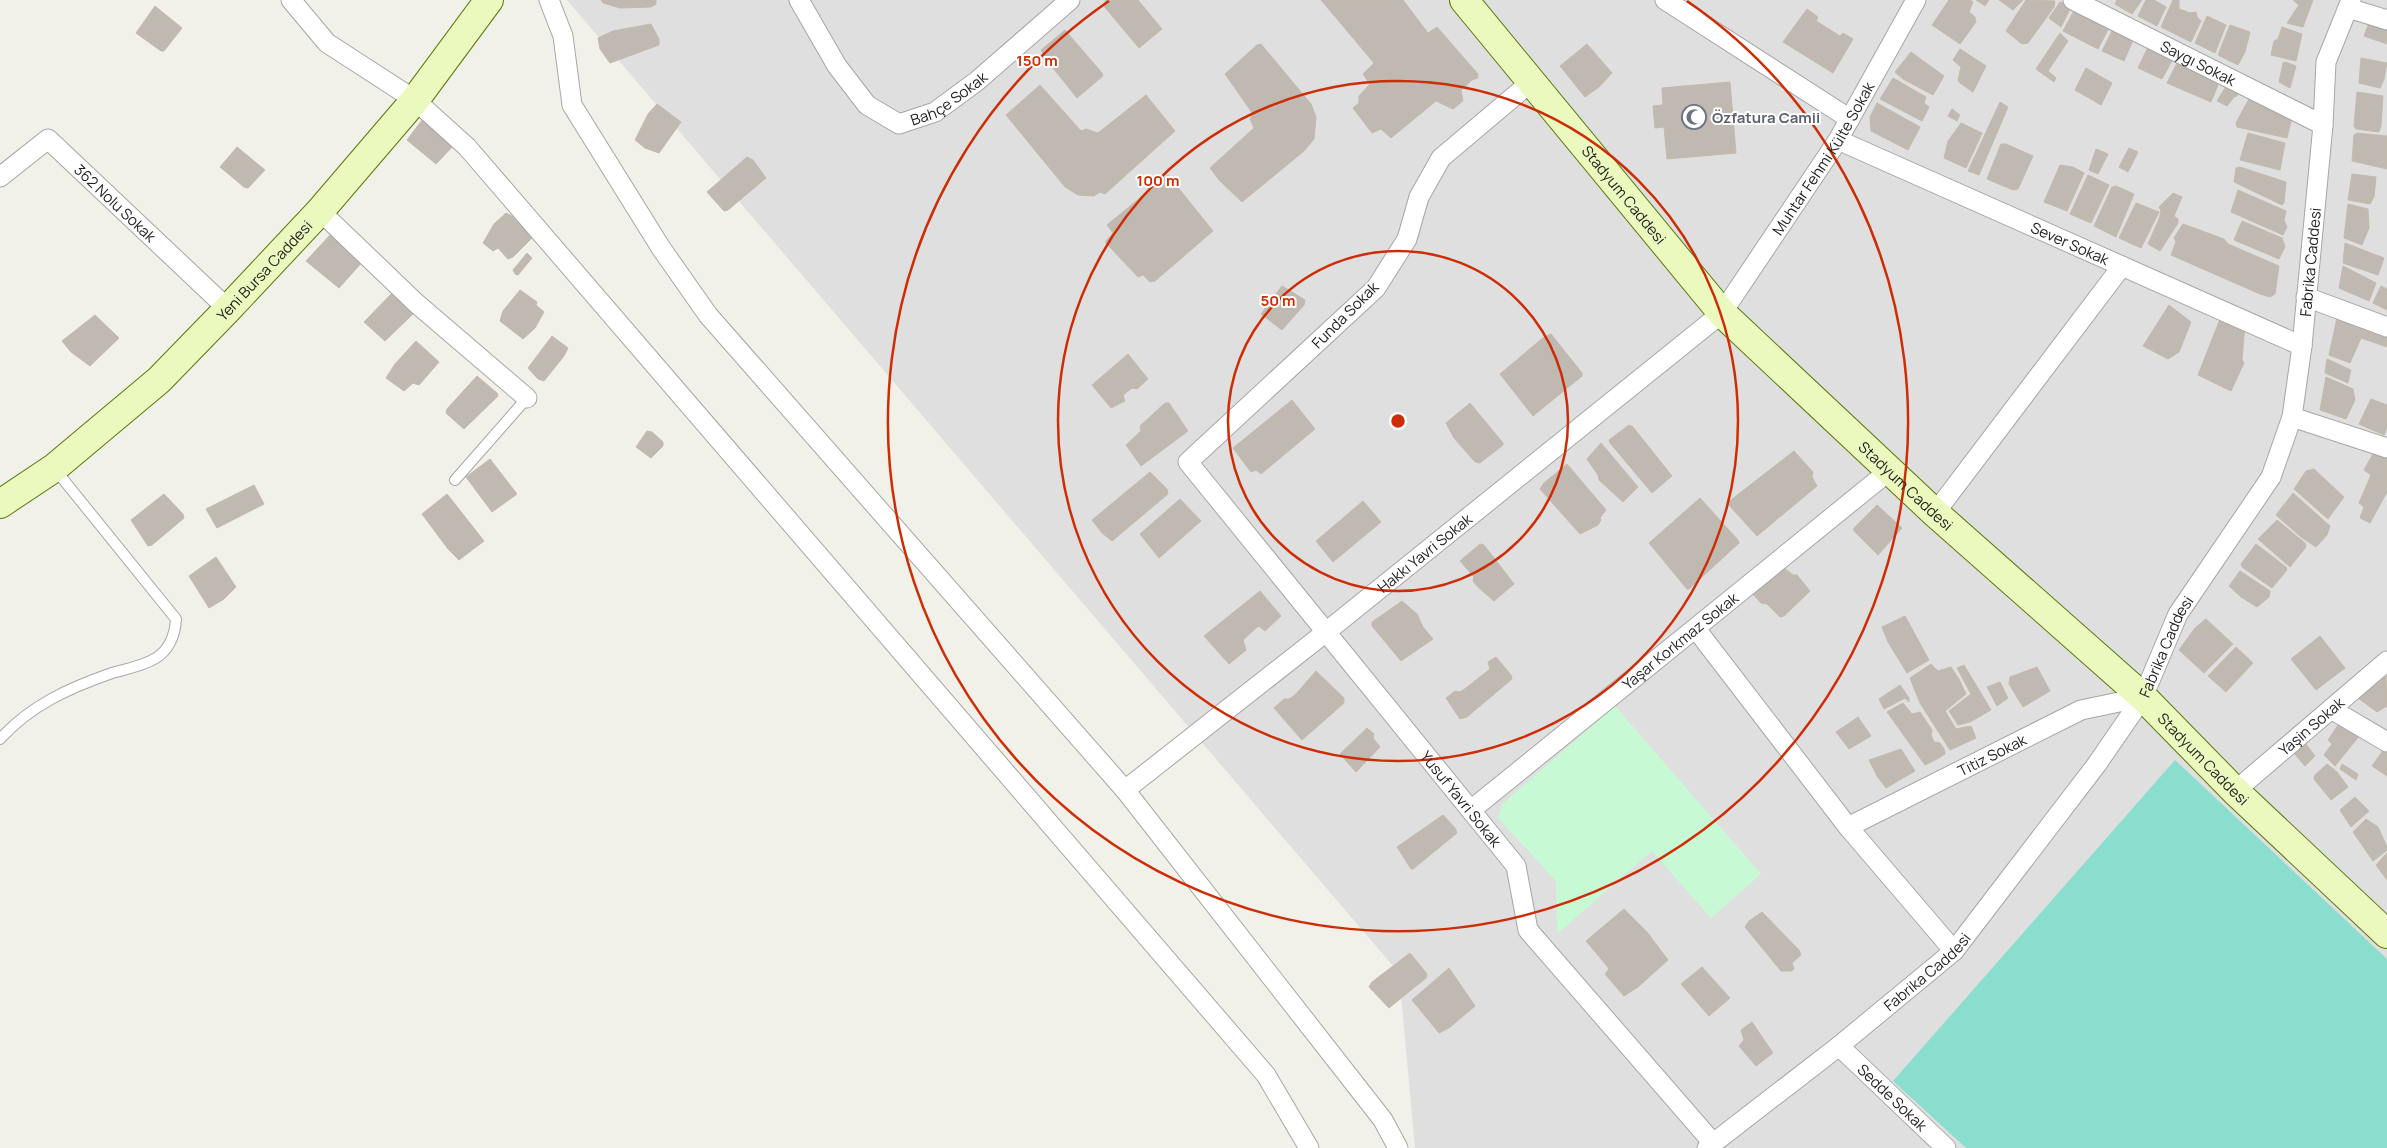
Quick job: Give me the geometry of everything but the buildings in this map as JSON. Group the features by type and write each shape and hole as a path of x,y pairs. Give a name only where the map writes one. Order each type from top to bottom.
{"street":[{"path":"291,0 327,43 415,100 467,148 1266,1075 1309,1148"},
{"name":"Yeni Bursa Caddesi","path":"0,504 54,468 159,380 320,211 415,100 490,0"},
{"path":"549,0 563,36 572,105 661,248 708,315 1125,790 1383,1120 1398,1148"},
{"name":"Bahçe Sokak","path":"799,0 837,66 867,105 899,124 935,112 977,81 1070,0"},
{"name":"Stadyum Caddesi","path":"1464,0 1722,313 1935,514 2143,697 2235,791 2387,934"},
{"path":"1665,0 1850,119"},
{"name":"Muhtar Fehmi Külte Sokak","path":"1722,313 1838,140 1916,0"},
{"name":"Saygı Sokak","path":"2073,0 2323,125"},
{"path":"2349,4 2387,20"},
{"name":"Fabrika Caddesi","path":"1710,1146 1839,1046 1954,951 2097,764 2143,697 2178,614 2272,478 2292,417 2302,346 2323,125 2326,62 2349,4"},
{"name":"Funda Sokak","path":"1188,462 1376,288 1407,239 1419,197 1440,158 1532,82"},
{"name":"362 Nolu Sokak","path":"0,177 48,139 228,309"},
{"name":"Sever Sokak","path":"1838,140 2302,346"},
{"path":"320,211 416,303 527,398"},
{"path":"1935,514 2122,266"},
{"path":"2306,297 2387,327"},
{"name":"Hakkı Yavri Sokak","path":"1125,790 1326,632 1722,313"},
{"path":"2292,417 2387,448"},
{"name":"Yusuf Yavri Sokak","path":"1188,462 1516,866 1528,930 1710,1146"},
{"name":"Yaşar Korkmaz Sokak","path":"1471,810 1889,471"},
{"path":"1696,629 1848,827 1954,951"},
{"name":"Yaşin Sokak","path":"2235,791 2387,661"},
{"name":"Titiz Sokak","path":"1848,827 2081,710 2143,697"},
{"path":"2331,709 2387,742"},
{"name":"Sedde Sokak","path":"1839,1046 1946,1148"}],"lane":[{"path":"455,480 527,398"},
{"path":"0,739 20,719 58,694 155,659 168,647 175,631 176,619 54,468"}],"shaded area":[{"path":"567,0 2387,0 2387,1148 1415,1148 1399,973"},
{"path":"2175,760 2387,959 2387,1148 1966,1148 1893,1081"}],"green space":[{"path":"1615,706 1761,874 1711,918 1652,851 1557,934 1556,881 1498,818 1502,804"}],"place":[{"name":"Özfatura Camii","path":"1694,117"}]}
